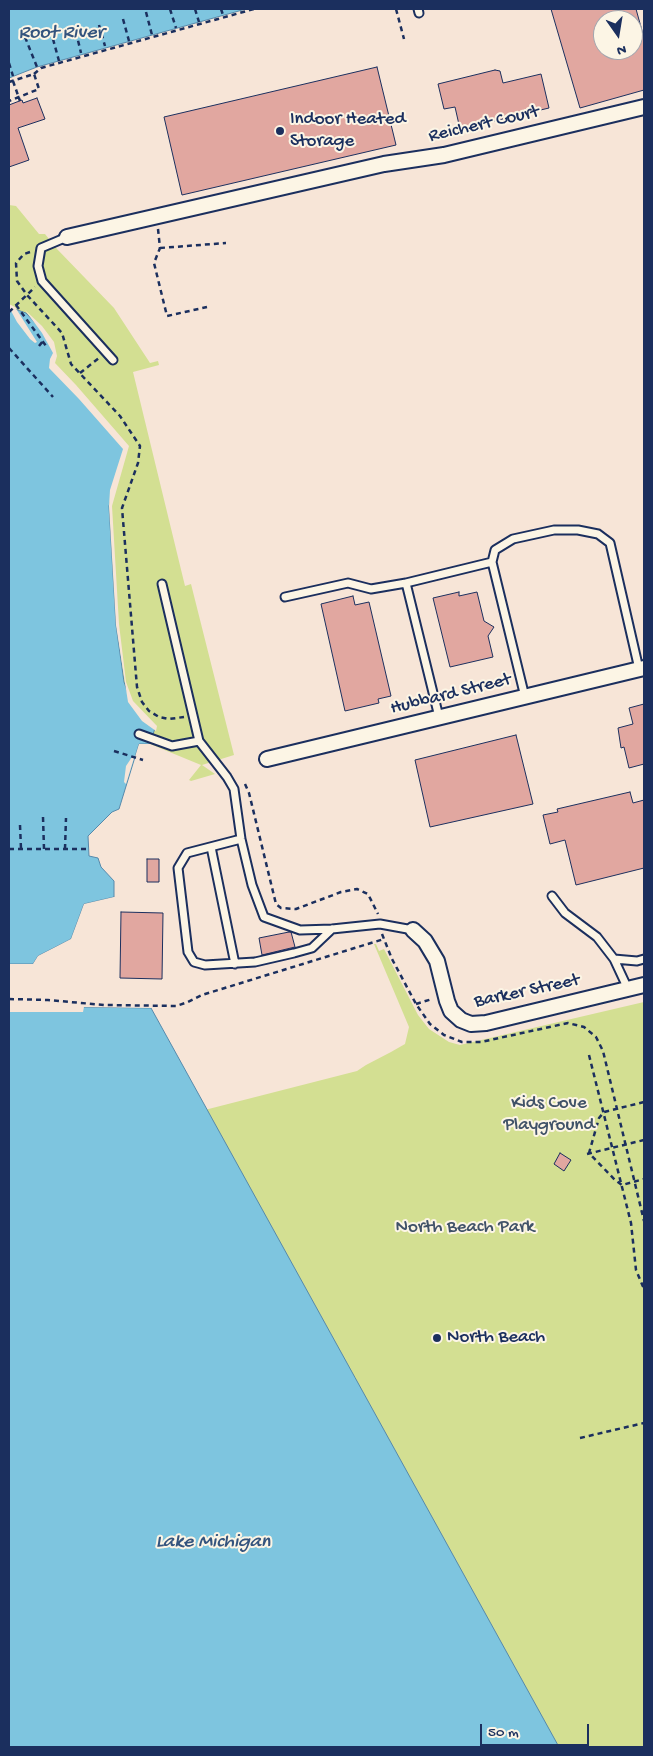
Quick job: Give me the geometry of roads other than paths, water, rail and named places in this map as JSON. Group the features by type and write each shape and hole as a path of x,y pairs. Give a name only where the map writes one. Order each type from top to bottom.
{"street":[{"name":"Reichert Court","path":"67,237 384,164 444,155 644,107"},
{"name":"Hubbard Street","path":"267,759 642,668"},
{"name":"Barker Street","path":"413,930 425,941 436,961 451,1011 461,1020 471,1024 486,1023 644,985"}],"lane":[{"path":"67,237 42,248 38,266 42,281 113,360"},
{"path":"525,697 492,562 495,550 513,539 554,530 578,530 598,534 610,543 642,668"},
{"path":"285,597 348,583 371,589 406,583 492,562"},
{"path":"406,583 439,717"},
{"path":"162,584 199,740 234,789 241,839 252,885 264,917 300,930 380,924 413,930"},
{"path":"139,734 172,746 199,740"},
{"path":"241,839 187,853 178,868 188,952 194,962 205,965 255,962 312,948 332,929"},
{"path":"211,846 235,964"},
{"path":"552,896 565,913 596,937 614,959 628,989"},
{"path":"614,959 644,959"}],"water":[{"name":"Root River","path":"9,9 246,9 37,67 9,78"},
{"path":"9,307 26,313 40,328 52,343 55,356 52,364 127,447 109,506 116,625 124,682 131,702 155,728 150,744 139,744 119,809 112,812 88,836 89,856 98,858 101,867 114,881 114,897 84,904 71,939 38,956 33,964 9,964"},
{"name":"Lake Michigan","path":"9,1006 151,1008 559,1747 9,1747"}],"place":[{"name":"Indoor Heated Storage","path":"280,131"},
{"name":"North Beach","path":"437,1338"}],"park label":[{"name":"Kids Cove Playground","path":"549,1115"},
{"name":"North Beach Park","path":"465,1228"}]}
